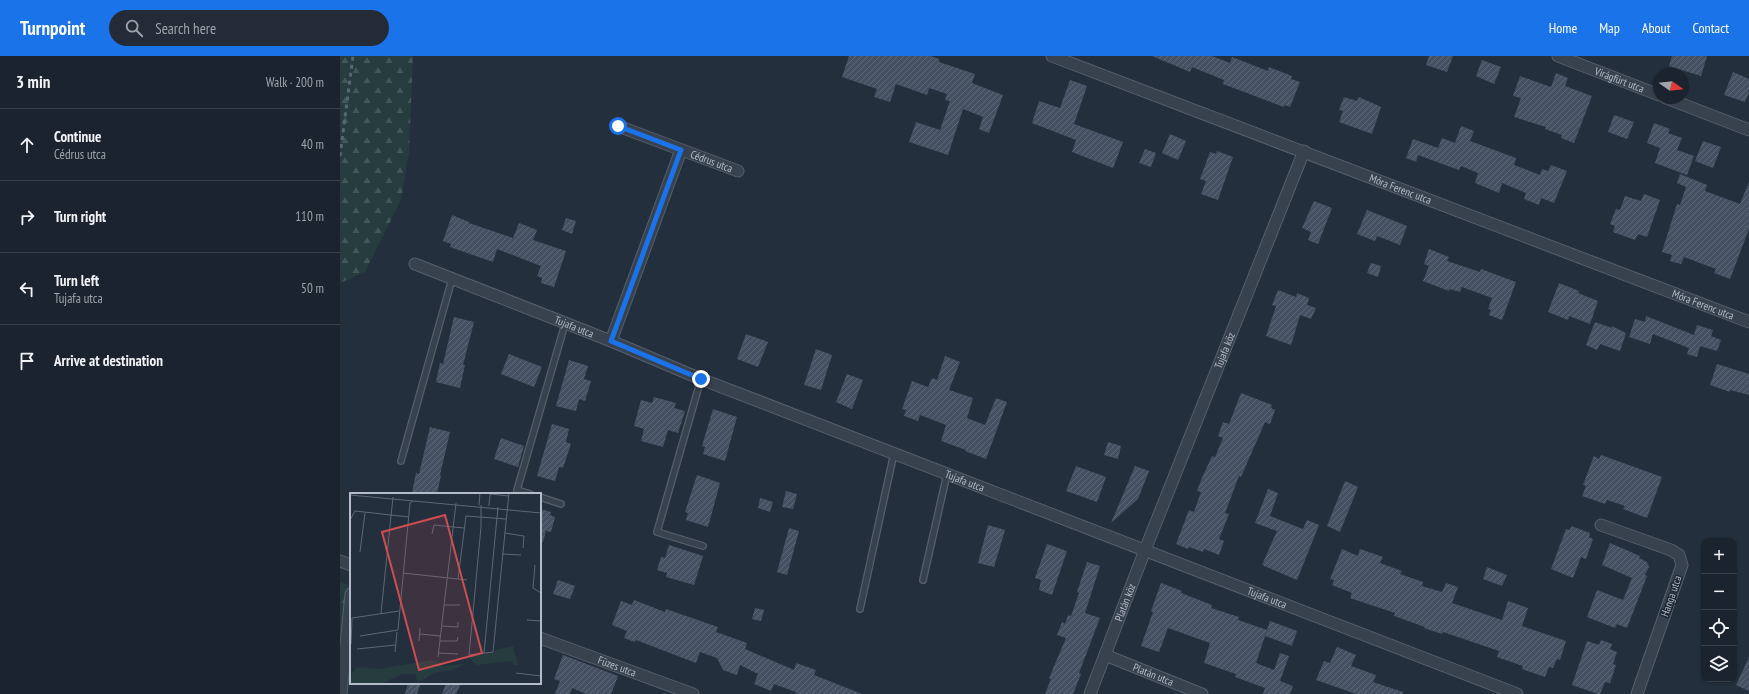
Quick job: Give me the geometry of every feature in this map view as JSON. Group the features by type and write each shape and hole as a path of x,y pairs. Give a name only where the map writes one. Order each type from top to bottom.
{"street":[{"name":"Móra Ferenc utca","path":"1052,56 1749,322"},
{"name":"Virágfürt utca","path":"1558,56 1653,93"},
{"path":"1682,104 1749,130"},
{"name":"Cédrus utca","path":"618,126 738,171"},
{"path":"611,341 681,150"},
{"name":"Tujafa köz","path":"1145,550 1304,151"},
{"name":"Tujafa utca","path":"415,264 611,341 701,379 1517,694"},
{"name":"Hanga utca","path":"1601,525 1671,550 1679,555 1682,565 1637,694"},
{"name":"Platán köz","path":"1090,694 1145,550"},
{"path":"340,561 350,565"},
{"path":"341,694 350,604"},
{"name":"Füzes utca","path":"541,638 693,694"},
{"name":"Platán utca","path":"1104,655 1202,694"}],"lane":[{"path":"401,460 452,279"},
{"path":"527,493 517,490 565,324"},
{"path":"701,379 657,532 704,546"},
{"path":"860,609 894,453"},
{"path":"923,580 947,474"},
{"path":"541,497 561,504"}],"green space":[{"path":"340,56 413,56 409,152 401,200 365,272 340,283"},
{"path":"340,582 350,586 350,629 340,692"}],"building":[{"path":"849,56 931,56 939,59 939,62 975,74 972,83 1003,95 989,133 979,129 983,117 963,109 948,155 909,142 916,122 940,130 950,101 945,100 947,94 929,88 927,95 896,84 890,102 874,97 877,89 842,77"},
{"path":"1152,56 1212,56 1230,63 1232,57 1268,71 1269,67 1292,76 1291,79 1300,82 1290,107 1285,105 1284,107 1223,84 1224,80 1192,67 1190,72"},
{"path":"1429,56 1453,56 1447,72 1426,65"},
{"path":"1672,56 1707,56 1701,76 1689,72 1689,68 1675,68 1669,66"},
{"path":"1482,60 1501,67 1494,84 1476,76"},
{"path":"1733,72 1749,79 1749,92 1745,102 1724,95"},
{"path":"1556,73 1568,78 1565,86 1592,96 1574,143 1561,138 1562,135 1545,129 1546,127 1514,117 1521,98 1513,96 1520,76 1551,87"},
{"path":"1070,80 1087,86 1074,124 1123,142 1113,168 1072,152 1076,140 1032,123 1039,101 1060,108"},
{"path":"1344,97 1357,101 1359,97 1381,107 1372,134 1339,122 1343,111 1339,110"},
{"path":"1614,115 1634,122 1627,139 1608,132"},
{"path":"1654,123 1670,129 1668,133 1682,138 1677,150 1694,156 1687,175 1655,163 1660,148 1647,143"},
{"path":"1461,126 1474,131 1470,141 1516,158 1514,165 1540,175 1542,169 1548,171 1551,165 1567,171 1554,203 1541,198 1539,205 1524,199 1526,193 1502,183 1499,193 1475,183 1478,173 1461,166 1459,170 1418,155 1416,162 1406,158 1413,139 1438,148 1442,138 1455,143"},
{"path":"1170,134 1186,141 1178,160 1162,153"},
{"path":"1703,141 1721,147 1713,168 1695,161"},
{"path":"1145,149 1156,153 1151,167 1139,163"},
{"path":"1217,151 1233,157 1218,200 1201,194 1206,181 1200,179 1210,152 1216,154"},
{"path":"1680,174 1707,185 1705,191 1740,204 1749,182 1749,229 1730,279 1714,273 1716,269 1684,257 1681,264 1670,261 1672,255 1662,252 1677,204 1680,205 1686,187 1677,183"},
{"path":"1644,194 1660,200 1647,237 1638,234 1635,240 1613,232 1615,226 1610,224 1616,209 1620,210 1625,196 1641,201"},
{"path":"1314,201 1332,208 1318,244 1308,240 1311,232 1302,228"},
{"path":"1367,210 1407,226 1400,245 1377,236 1375,241 1357,234"},
{"path":"452,215 469,223 513,238 519,223 537,230 533,240 566,251 554,287 541,283 542,278 537,276 541,266 497,249 493,262 450,247 451,244 443,241"},
{"path":"566,218 576,221 572,234 562,230"},
{"path":"1429,249 1449,257 1447,261 1480,272 1481,269 1516,282 1502,320 1489,315 1491,310 1488,309 1492,298 1462,287 1460,292 1450,289 1449,291 1423,281 1429,266 1424,264"},
{"path":"1371,263 1381,266 1378,277 1367,273"},
{"path":"1559,283 1598,301 1590,324 1569,316 1568,320 1548,312"},
{"path":"1278,290 1296,297 1297,293 1309,298 1307,305 1316,308 1311,319 1300,315 1291,345 1266,336 1276,306 1272,305"},
{"path":"1646,316 1694,335 1697,325 1713,330 1711,336 1721,340 1717,351 1700,346 1697,357 1687,354 1689,348 1653,334 1650,344 1629,337 1635,319 1645,322"},
{"path":"454,317 474,322 463,365 465,365 460,388 436,382 440,363 443,364"},
{"path":"1595,322 1612,328 1612,326 1626,333 1620,351 1600,344 1597,350 1586,345"},
{"path":"746,334 768,342 758,367 737,359"},
{"path":"816,349 832,355 821,390 804,385"},
{"path":"509,354 542,367 534,387 501,374"},
{"path":"945,356 960,362 949,390 973,398 967,418 985,425 996,398 1007,402 986,459 941,441 946,425 920,415 918,421 904,416 906,410 902,409 912,381 928,387 932,378 937,380"},
{"path":"569,360 588,366 584,379 591,381 585,401 579,399 576,411 556,406"},
{"path":"1717,364 1749,374 1749,395 1730,390 1730,392 1710,385"},
{"path":"847,374 863,380 852,409 836,402"},
{"path":"1241,393 1272,405 1271,408 1275,410 1270,424 1265,422 1241,477 1239,476 1225,513 1229,514 1219,539 1224,541 1219,555 1204,549 1203,552 1189,547 1188,549 1176,544 1189,510 1194,512 1201,492 1197,491 1201,480 1212,456 1215,457 1223,438 1218,436 1223,422 1229,424"},
{"path":"654,397 676,403 674,408 685,411 678,433 668,430 663,447 641,441 644,429 634,426 641,400 652,403"},
{"path":"713,409 737,417 725,461 703,454 705,447 702,446"},
{"path":"552,424 569,429 566,442 571,444 563,468 559,467 555,481 537,476"},
{"path":"430,427 450,432 437,493 412,492 416,473 419,474"},
{"path":"501,438 524,446 518,467 494,459"},
{"path":"1108,442 1121,446 1118,459 1104,455"},
{"path":"1601,455 1662,477 1647,518 1623,509 1625,506 1607,500 1605,504 1582,496 1586,486 1583,485 1594,456 1599,459"},
{"path":"1076,466 1106,477 1097,502 1066,491"},
{"path":"1135,466 1149,471 1138,499 1111,523"},
{"path":"697,475 720,483 708,527 686,520 688,513 685,512"},
{"path":"1345,481 1358,487 1340,532 1327,526"},
{"path":"1268,489 1278,493 1270,516 1303,529 1307,520 1319,525 1297,580 1262,565 1277,531 1255,523"},
{"path":"786,491 797,494 793,509 782,507"},
{"path":"760,498 773,502 770,512 758,508"},
{"path":"541,509 551,512 550,515 555,517 551,532 546,531 543,542 541,541"},
{"path":"988,525 1005,530 994,567 978,563"},
{"path":"1571,526 1590,533 1589,537 1593,539 1586,559 1581,557 1573,578 1551,569 1566,529 1570,530"},
{"path":"789,528 799,531 787,575 777,572"},
{"path":"1610,543 1640,556 1639,558 1647,562 1649,567 1627,628 1617,624 1615,628 1587,617 1597,590 1623,600 1632,578 1602,565"},
{"path":"1047,544 1067,551 1052,595 1039,590 1041,580 1035,578"},
{"path":"669,545 703,556 694,585 666,577 667,573 657,570 661,557 665,558"},
{"path":"1342,549 1358,556 1360,549 1383,557 1380,563 1402,571 1400,574 1423,582 1422,586 1442,592 1446,583 1458,587 1452,603 1502,620 1508,601 1528,608 1522,626 1566,641 1560,660 1557,659 1553,668 1549,667 1545,677 1522,669 1523,666 1497,657 1499,651 1443,632 1442,634 1424,628 1425,627 1394,616 1395,613 1350,598 1352,593 1332,585 1334,580 1330,579"},
{"path":"1087,562 1100,566 1085,613 1100,618 1079,673 1081,674 1073,694 1045,694 1051,679 1049,678 1066,638 1057,635 1062,622 1065,624 1068,615 1071,616"},
{"path":"1487,567 1507,575 1502,586 1483,579"},
{"path":"558,580 575,586 570,599 553,594"},
{"path":"1161,583 1182,591 1181,593 1212,605 1211,608 1239,617 1238,620 1267,630 1256,663 1274,670 1280,653 1289,656 1280,681 1293,686 1290,694 1263,694 1265,688 1235,677 1236,674 1204,663 1210,643 1168,628 1159,652 1141,646"},
{"path":"634,600 665,612 666,609 718,627 716,632 747,643 745,649 794,670 796,663 816,670 814,675 862,694 795,694 796,692 774,684 771,691 754,684 758,674 740,665 737,675 723,670 717,658 700,652 696,663 636,640 635,642 624,638 627,631 612,625 621,601 632,605"},
{"path":"755,608 764,610 761,621 752,619"},
{"path":"1270,621 1297,631 1292,646 1265,636"},
{"path":"1601,640 1612,644 1610,649 1617,652 1613,664 1616,665 1610,683 1605,682 1600,694 1598,694 1572,685 1587,641 1599,645"},
{"path":"1337,647 1356,655 1351,666 1376,675 1373,682 1403,692 1403,694 1356,694 1316,680 1324,661 1330,663"},
{"path":"563,655 618,676 611,694 586,694 572,688 570,694 555,694 560,681 554,679"},
{"path":"1749,657 1749,691 1736,685"},
{"path":"408,684 421,684 417,694 405,694"},
{"path":"446,684 461,684 456,694 442,694"}],"railway":[{"path":"340,156 353,56"}],"route":[{"path":"618,126 681,150 611,341 701,379"}]}
